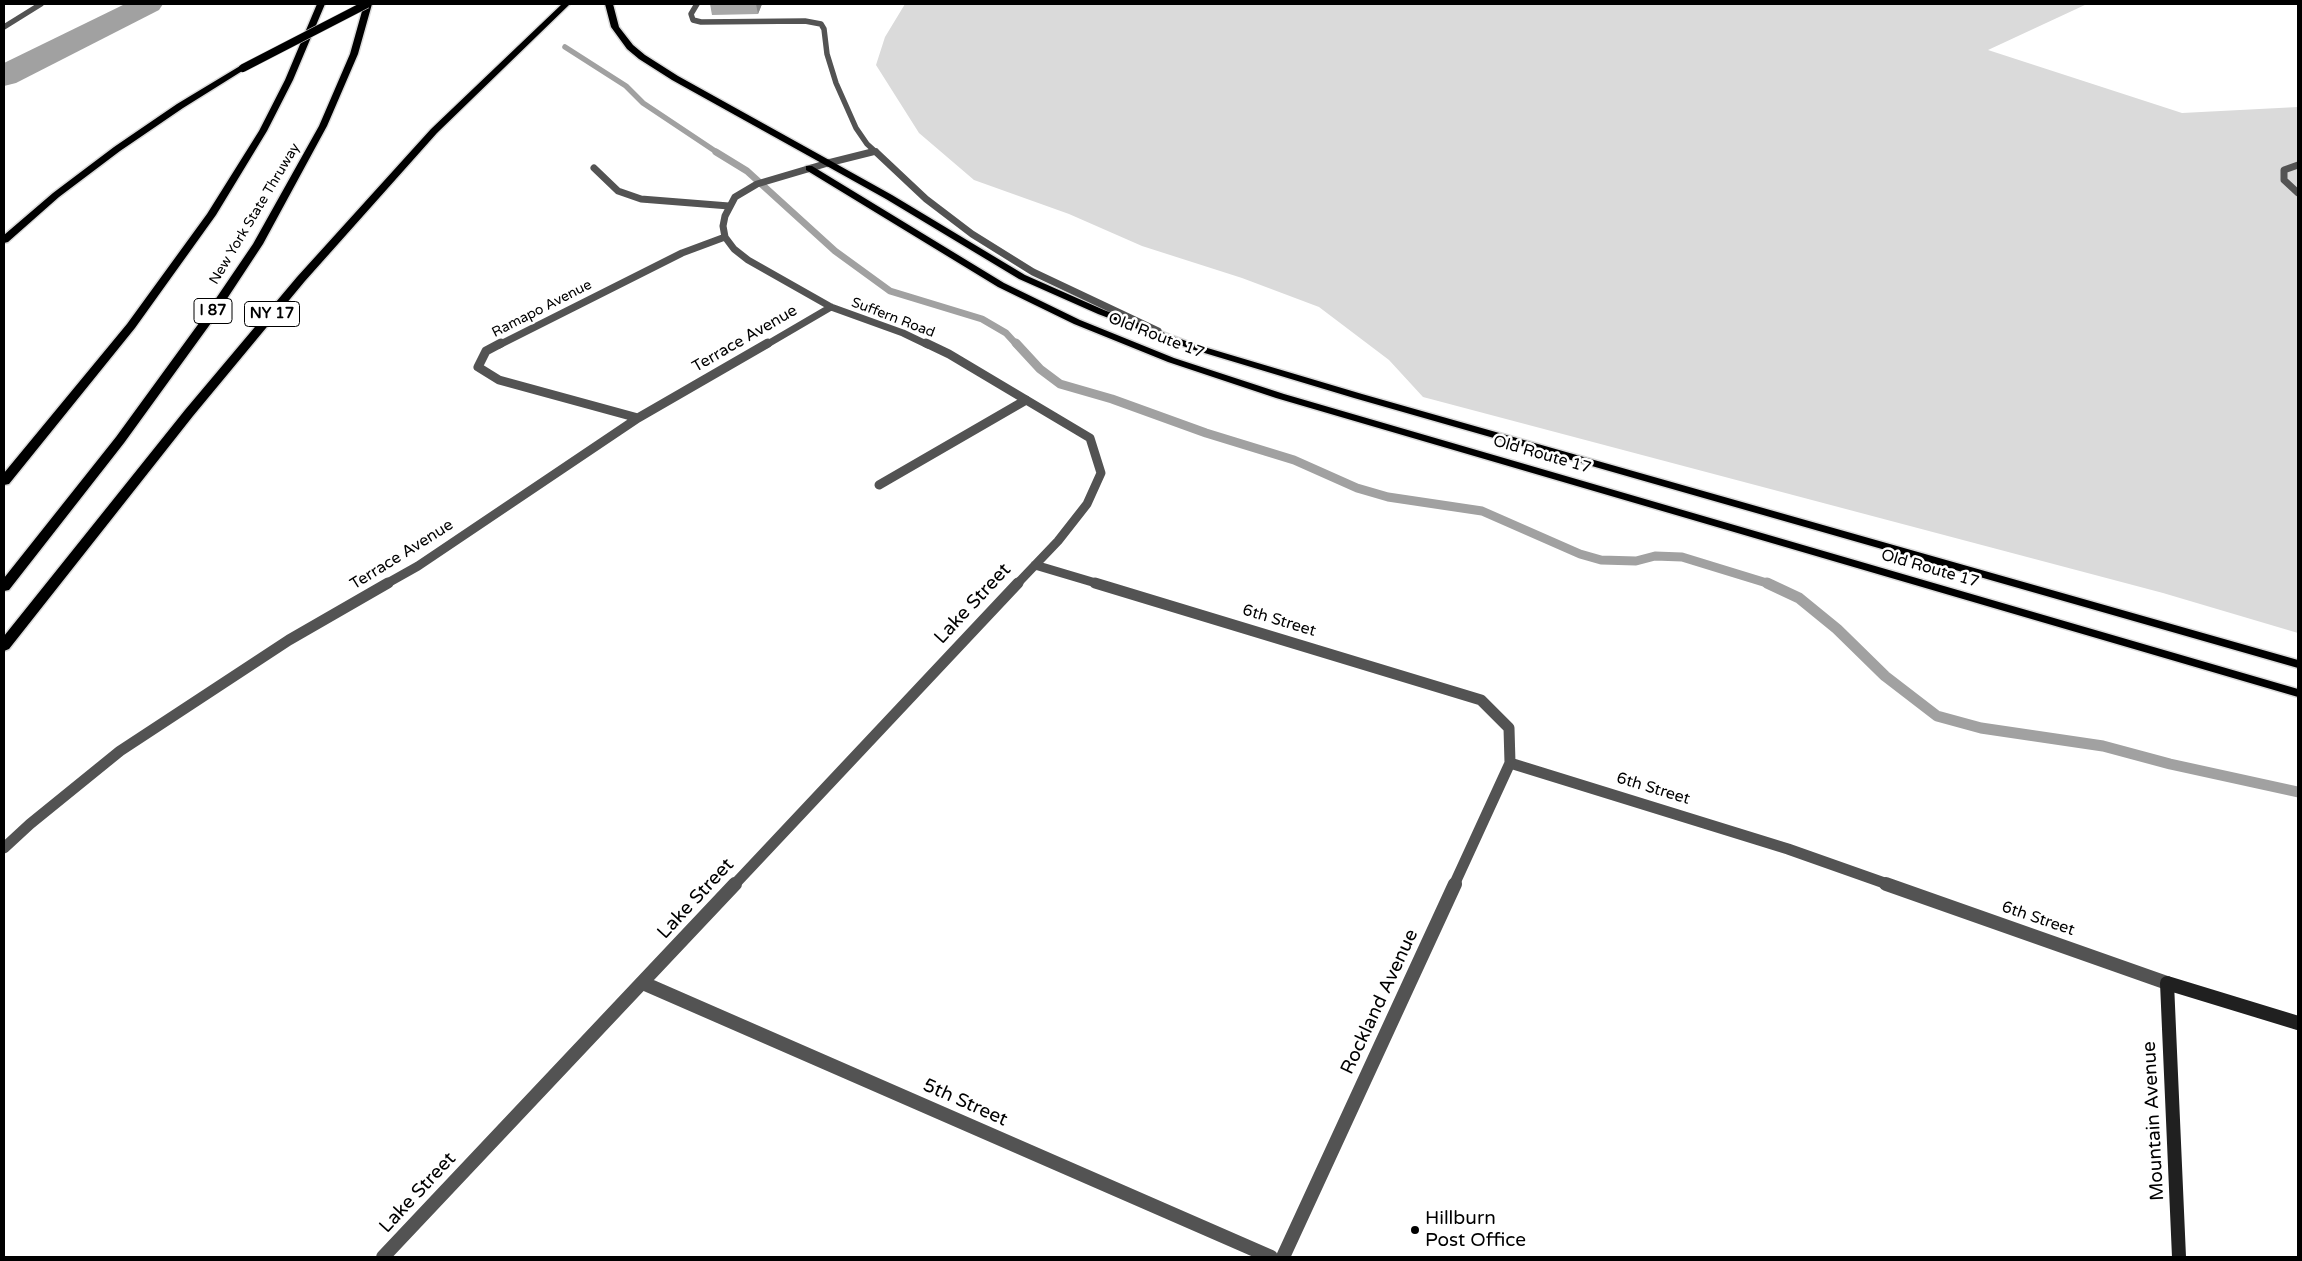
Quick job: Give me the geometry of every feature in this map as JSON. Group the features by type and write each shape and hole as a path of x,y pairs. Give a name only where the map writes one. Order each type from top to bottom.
{"highway":[{"path":"4,481 131,326 211,215 263,131 290,80 321,4"},
{"path":"4,240 56,195 117,149 180,106 243,68 368,4"},
{"name":"New York State Thruway","path":"4,587 120,440 202,328 258,244 323,126 348,68 368,4"},
{"name":"NY 17","path":"4,646 188,413 301,278 440,125 566,4"},
{"path":"609,4 615,27 630,47 642,58 828,163"}],"main road":[{"name":"Old Route 17","path":"828,163 890,197 989,259 1029,280 1142,329 1244,363 2298,664"},
{"name":"Old Route 17","path":"809,168 1001,285 1077,322 1171,360 1290,398 2298,693"}],"street":[{"path":"4,27 41,4"},
{"path":"697,4 691,14 693,20 700,22 806,21 821,24 824,29 827,54 842,97 856,128 876,151 947,216 1033,272 1150,328 1244,363"},
{"path":"724,237 723,226 729,206 735,197 757,184 809,168 876,151"},
{"path":"2298,165 2284,170 2284,180 2298,193"},
{"path":"594,168 618,191 641,199 729,206"},
{"name":"Suffern Road","path":"724,237 734,249 748,260 831,307 903,333 949,354 1090,438 1101,473 1087,504 1058,541 1035,565"},
{"name":"Ramapo Avenue","path":"638,418 499,380 478,366 486,352 682,253 724,237"},
{"name":"Terrace Avenue","path":"4,848 30,824 120,750 290,640 418,566 638,418 831,307"},
{"path":"879,485 1026,400"},
{"name":"6th Street","path":"1035,565 1481,700 1509,728 1510,763 1788,849 2167,983 2298,1023"},
{"name":"Lake Street","path":"383,1257 1035,565"},
{"name":"Rockland Avenue","path":"1283,1257 1510,763"},
{"name":"5th Street","path":"643,983 1271,1257"},
{"name":"Mountain Avenue","path":"2167,983 2179,1257"}],"shaded area":[{"path":"905,4 2087,4 1988,50 2182,113 2298,107 2298,633 2163,593 1423,397 1389,360 1319,307 1242,278 1142,246 1069,214 974,180 919,133 876,65 885,37"}],"waterway":[{"path":"4,76 148,4"},
{"path":"565,47 626,86 643,103 718,153"},
{"path":"716,152 747,171 835,251 890,291 982,319 1006,333 1017,345"},
{"path":"1016,343 1040,369 1060,384 1112,399 1206,433 1294,460 1357,488 1388,497 1482,511 1580,554 1601,560 1636,561 1655,556 1682,557 1767,583"},
{"path":"1767,583 1799,598 1837,629 1885,676 1937,716 1981,728 2103,746 2170,764 2298,792"}],"place":[{"name":"Hillburn Post Office","path":"1415,1230"}]}
